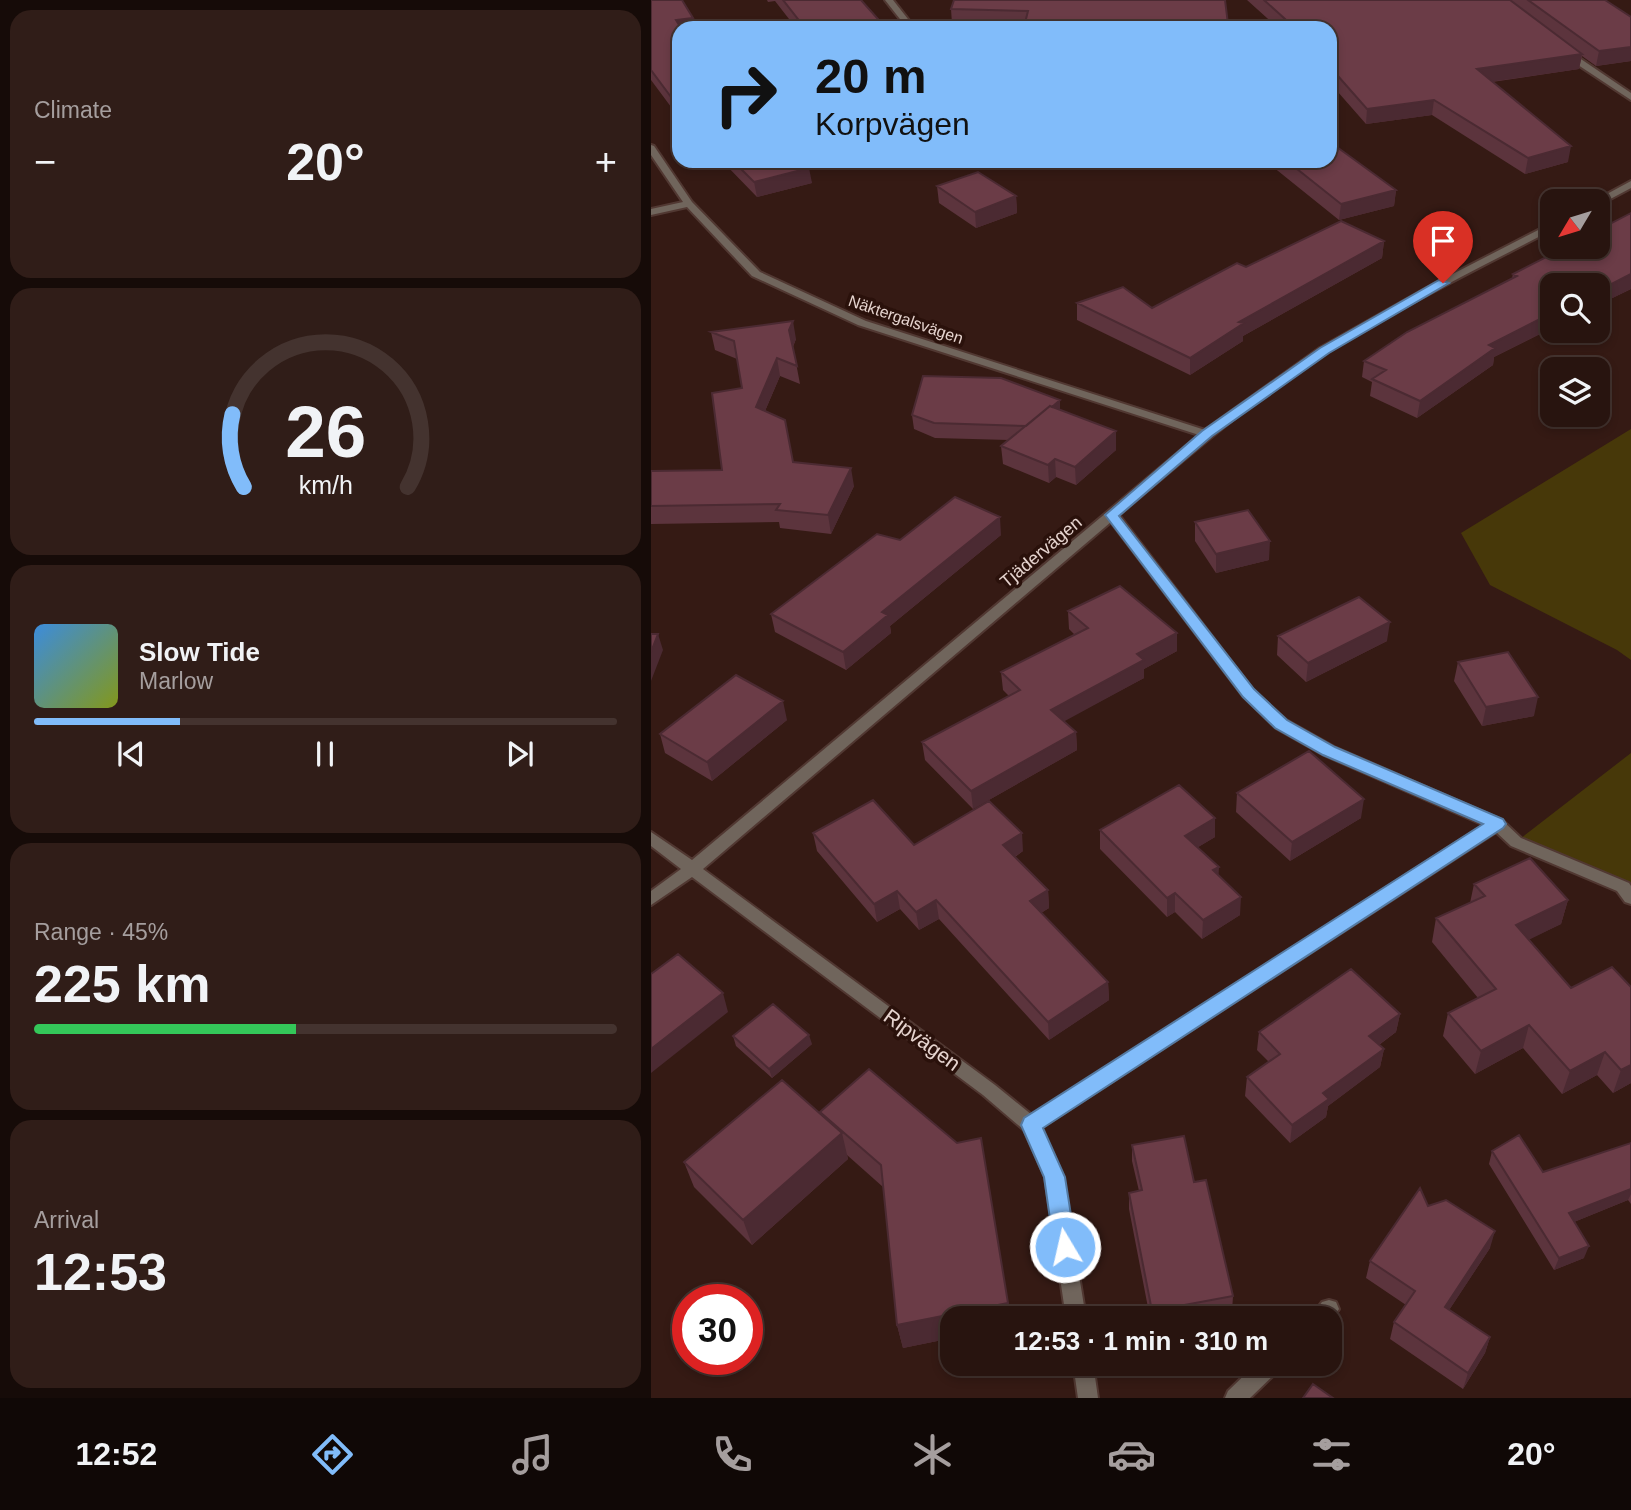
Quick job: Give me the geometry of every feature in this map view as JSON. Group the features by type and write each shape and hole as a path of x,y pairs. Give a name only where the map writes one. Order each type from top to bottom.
{"street":[{"path":"890,0 906,21"},
{"path":"1560,49 1631,97"},
{"name":"Näktergalsvägen","path":"651,148 689,204 755,274 862,323 1207,434"},
{"path":"1610,195 1631,184"},
{"path":"651,212 689,204"},
{"name":"Tjädervägen","path":"651,899 691,870 1207,434 1324,350 1540,232"},
{"path":"1112,515 1248,693 1281,724 1329,751 1497,824 1516,842 1623,887 1631,898"},
{"path":"1031,1125 1497,824"},
{"name":"Ripvägen","path":"651,838 989,1090 1031,1125 1054,1177 1074,1306"},
{"path":"1085,1376 1088,1398"},
{"path":"1235,1398 1258,1376"}],"shaded area":[{"path":"1631,429 1631,660 1617,650 1490,585 1461,533"},
{"path":"1631,753 1631,898 1623,887 1516,842"}],"building":[{"path":"651,0 682,0 693,18 672,21 672,98 651,70"},
{"path":"783,0 861,0 880,21 800,21"},
{"path":"954,0 1225,0 1228,21 1026,21 1028,11 951,9"},
{"path":"1264,0 1510,0 1582,54 1477,69 1571,146 1528,158 1434,100 1367,109 1337,75 1337,21 1287,21"},
{"path":"1528,0 1605,0 1631,17 1631,47 1599,51"},
{"path":"1337,147 1396,190 1341,204 1296,168 1337,168"},
{"path":"740,168 809,168 754,182"},
{"path":"978,172 1016,196 975,212 937,186"},
{"path":"1631,213 1631,274 1610,285 1610,273 1540,273 1540,319 1489,345 1495,348 1420,401 1372,379 1386,370 1364,361 1407,332 1517,276 1513,274 1542,259 1610,259 1610,224"},
{"path":"1341,221 1384,241 1239,322 1244,323 1190,358 1077,303 1123,287 1152,308 1237,263 1246,267"},
{"path":"793,321 789,330 797,366 777,358 756,407 785,420 793,462 851,468 828,515 776,510 780,504 651,506 651,471 722,470 712,393 742,388 734,341 711,332"},
{"path":"923,376 1001,378 1060,400 1026,426 934,423 912,415"},
{"path":"1050,406 1116,431 1075,467 1055,459 1048,465 1001,446"},
{"path":"955,497 1000,517 882,612 888,615 843,652 771,614 877,534 900,540"},
{"path":"1248,510 1270,541 1216,554 1195,522"},
{"path":"1120,586 1177,633 1137,654 1144,660 1051,710 1076,732 971,791 922,742 1020,690 1001,672 1088,628 1068,611"},
{"path":"1359,597 1390,622 1308,663 1278,636"},
{"path":"651,634 658,634 651,652"},
{"path":"1508,652 1538,697 1486,707 1458,662"},
{"path":"736,675 783,701 707,762 660,734"},
{"path":"1309,751 1364,799 1292,842 1237,793"},
{"path":"1179,785 1215,818 1185,836 1219,867 1213,870 1241,897 1203,920 1175,893 1167,898 1100,830"},
{"path":"873,800 914,845 989,801 1022,833 1003,845 1048,890 1030,901 1108,982 1048,1022 936,900 916,912 897,891 874,904 813,833"},
{"path":"1530,858 1568,900 1516,925 1571,988 1612,967 1631,987 1631,1065 1621,1070 1605,1052 1570,1071 1529,1025 1481,1051 1448,1013 1496,989 1436,918 1485,896 1474,884"},
{"path":"678,954 723,993 651,1049 651,974"},
{"path":"1351,969 1400,1014 1369,1036 1384,1049 1323,1093 1329,1099 1292,1125 1247,1077 1280,1054 1259,1032"},
{"path":"773,1004 809,1035 769,1069 733,1036"},
{"path":"869,1069 957,1143 981,1138 1008,1303 993,1306 940,1306 940,1316 897,1325 881,1165 820,1112"},
{"path":"782,1080 842,1133 743,1220 684,1162"},
{"path":"1519,1135 1543,1172 1631,1143 1631,1189 1569,1213 1589,1246 1559,1258 1492,1151"},
{"path":"1184,1136 1194,1182 1206,1180 1233,1296 1179,1306 1151,1306 1129,1193 1142,1190 1132,1145"},
{"path":"1420,1188 1428,1206 1446,1200 1495,1231 1445,1307 1490,1337 1468,1373 1394,1322 1415,1291 1370,1261"},
{"path":"1313,1384 1333,1398 1303,1398"}],"route":[{"path":"1065,1247 1054,1177 1031,1125 1497,824 1329,751 1281,724 1248,693 1112,515 1207,434 1324,350 1443,283"}]}
